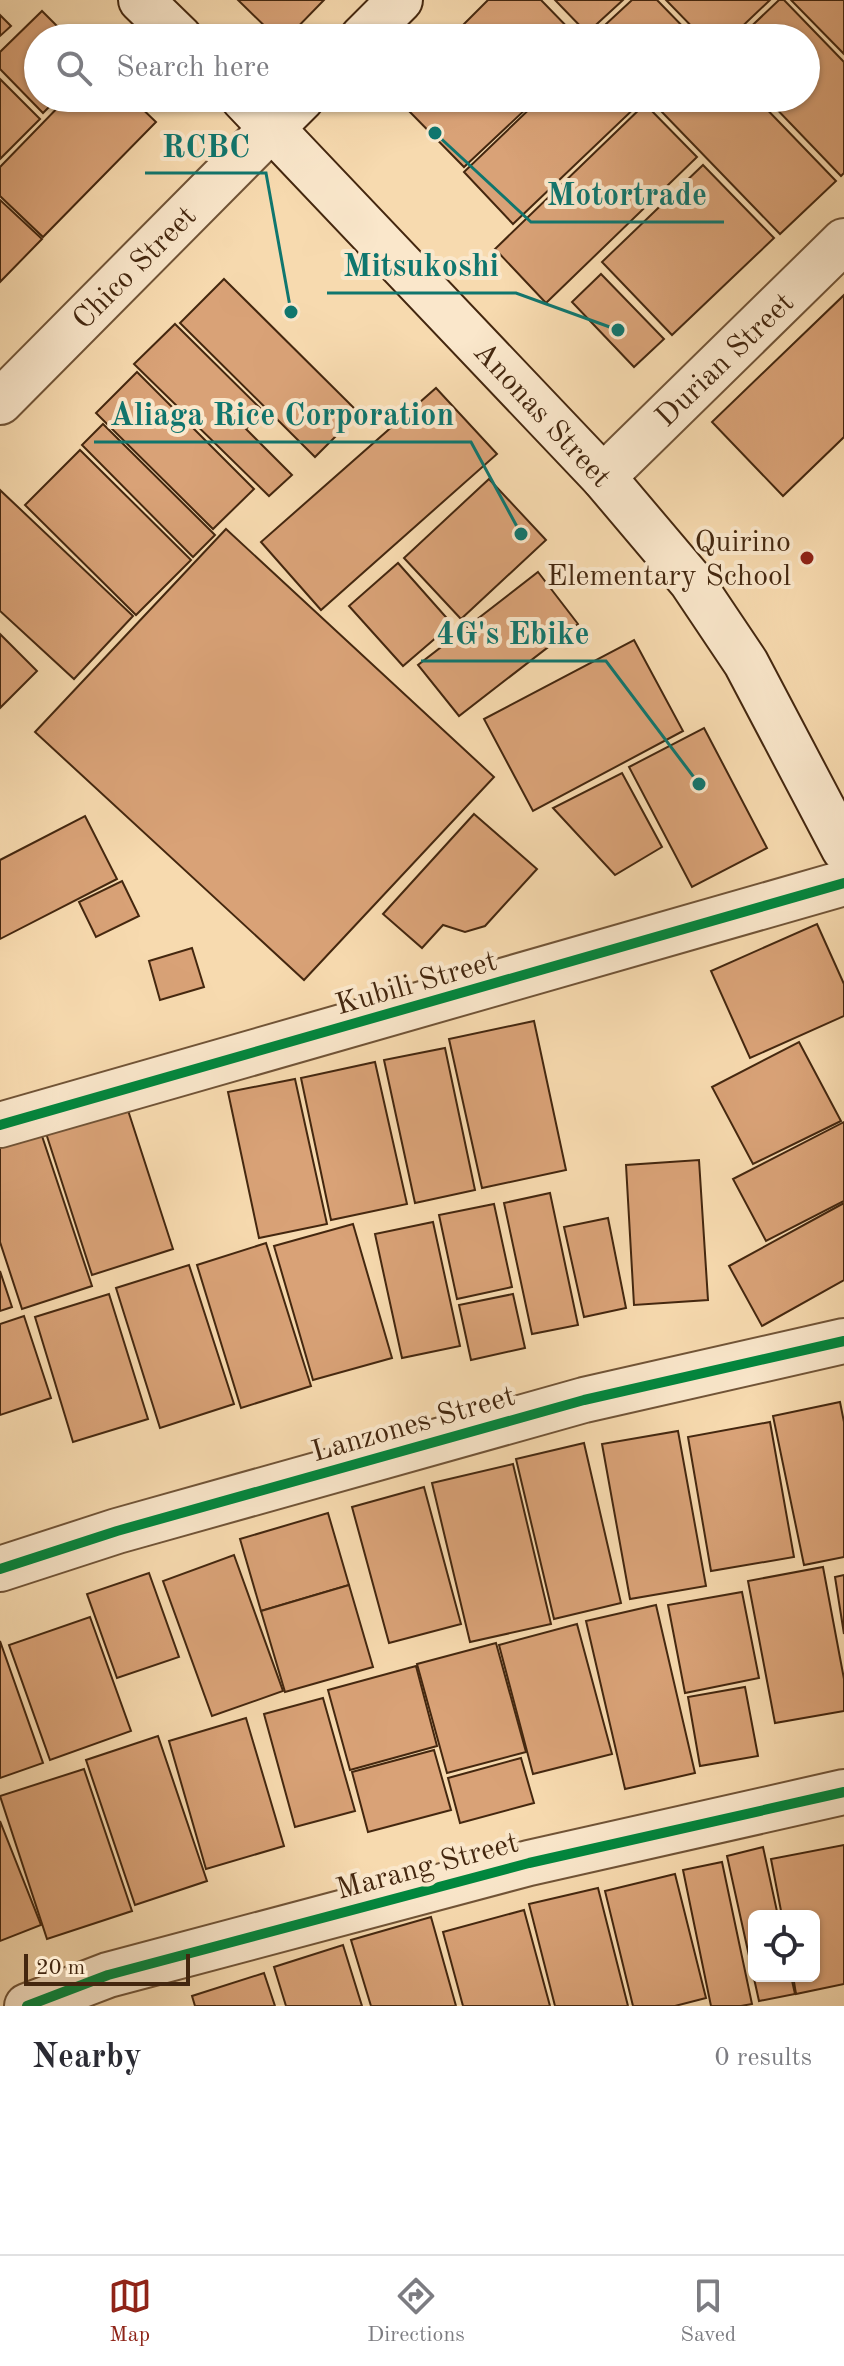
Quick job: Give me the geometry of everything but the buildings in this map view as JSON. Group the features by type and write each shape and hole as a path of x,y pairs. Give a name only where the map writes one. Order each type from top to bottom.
{"street":[{"path":"141,0 166,24"},
{"path":"376,24 400,0"},
{"name":"Chico Street","path":"0,402 269,112"},
{"name":"Anonas Street","path":"277,112 603,477 691,581 746,663 844,849"},
{"name":"Durian Street","path":"603,477 844,241"},
{"name":"Kubili Street","path":"0,1125 844,883"},
{"name":"Lanzones Street","path":"0,1569 117,1531 584,1400 844,1341"},
{"name":"Marang Street","path":"27,2006 108,1975 529,1863 844,1792"}],"cycle path":[{"path":"0,1125 844,883"},
{"path":"0,1569 117,1531 584,1400 844,1341"},
{"path":"27,2006 108,1975 529,1863 844,1792"}],"place":[{"name":"Motortrade","path":"435,133"},
{"name":"RCBC","path":"291,312"},
{"name":"Mitsukoshi","path":"618,330"},
{"name":"Aliaga Rice Corporation","path":"521,534"},
{"name":"Quirino Elementary School","path":"807,558"},
{"name":"4G's Ebike","path":"699,784"}]}
